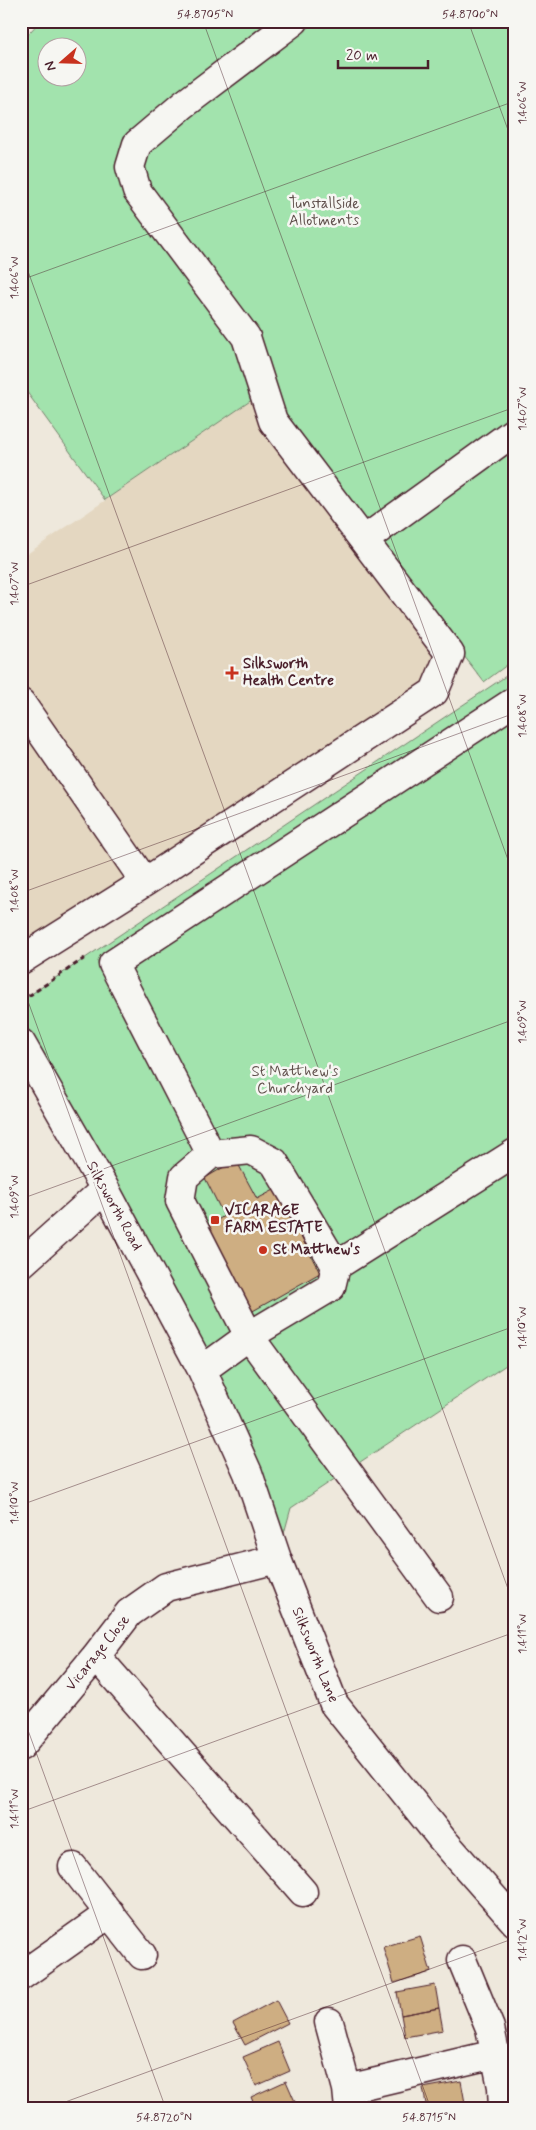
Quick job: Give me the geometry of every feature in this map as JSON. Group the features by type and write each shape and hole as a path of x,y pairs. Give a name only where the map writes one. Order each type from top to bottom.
{"street":[{"path":"21,960 145,882 434,692 450,654 273,421 246,337 137,191 130,167 138,144 183,105 294,21"},
{"path":"364,540 515,431"},
{"path":"211,1154 113,964 515,701"},
{"path":"21,704 145,882"},
{"name":"Silksworth Road","path":"21,1044 105,1189 202,1370"},
{"path":"202,1370 249,1336 331,1287 336,1266 274,1162 251,1150 211,1154 184,1177 180,1201 249,1336 439,1597"},
{"path":"336,1266 515,1153"},
{"path":"22,1260 105,1189"},
{"name":"Silksworth Lane","path":"202,1370 248,1472 277,1559 334,1704 442,1839 515,1922"},
{"name":"Vicarage Close","path":"21,1746 129,1613 166,1587 277,1559"},
{"path":"96,1656 302,1892"},
{"path":"73,1867 142,1955"},
{"path":"21,1976 110,1913"},
{"path":"462,1960 490,2028 502,2087 503,2109"},
{"path":"329,2022 348,2099 495,2054"}],"shaded area":[{"name":"Silksworth Health Centre","path":"262,393 450,654 434,692 21,960 21,558"}],"green space":[{"name":"Tunstallside Allotments","path":"40,21 515,21 515,659 484,682 262,393 105,500 21,384 21,42"},
{"name":"St Matthew's Churchyard","path":"515,670 515,1359 291,1508 277,1559 248,1473 21,1043 21,1001"}],"building":[{"name":"St Matthew's","path":"236,1160 257,1199 276,1189 320,1273 251,1312 206,1227 224,1216 205,1178"},
{"path":"420,1936 431,1972 394,1983 383,1947"},
{"path":"435,1985 439,2008 401,2015 397,1992"},
{"path":"276,2000 288,2023 245,2045 233,2023"},
{"path":"439,2008 443,2030 405,2037 401,2015"},
{"path":"278,2042 290,2071 256,2086 243,2057"},
{"path":"286,2081 297,2106 290,2109 256,2109 251,2097"},
{"path":"461,2081 465,2103 427,2109 423,2088"},
{"path":"465,2103 466,2109 436,2109"}],"place":[{"name":"Silksworth Health Centre","path":"232,673"},
{"name":"VICARAGE FARM ESTATE","path":"215,1220"},
{"name":"St Matthew's","path":"263,1250"}]}
